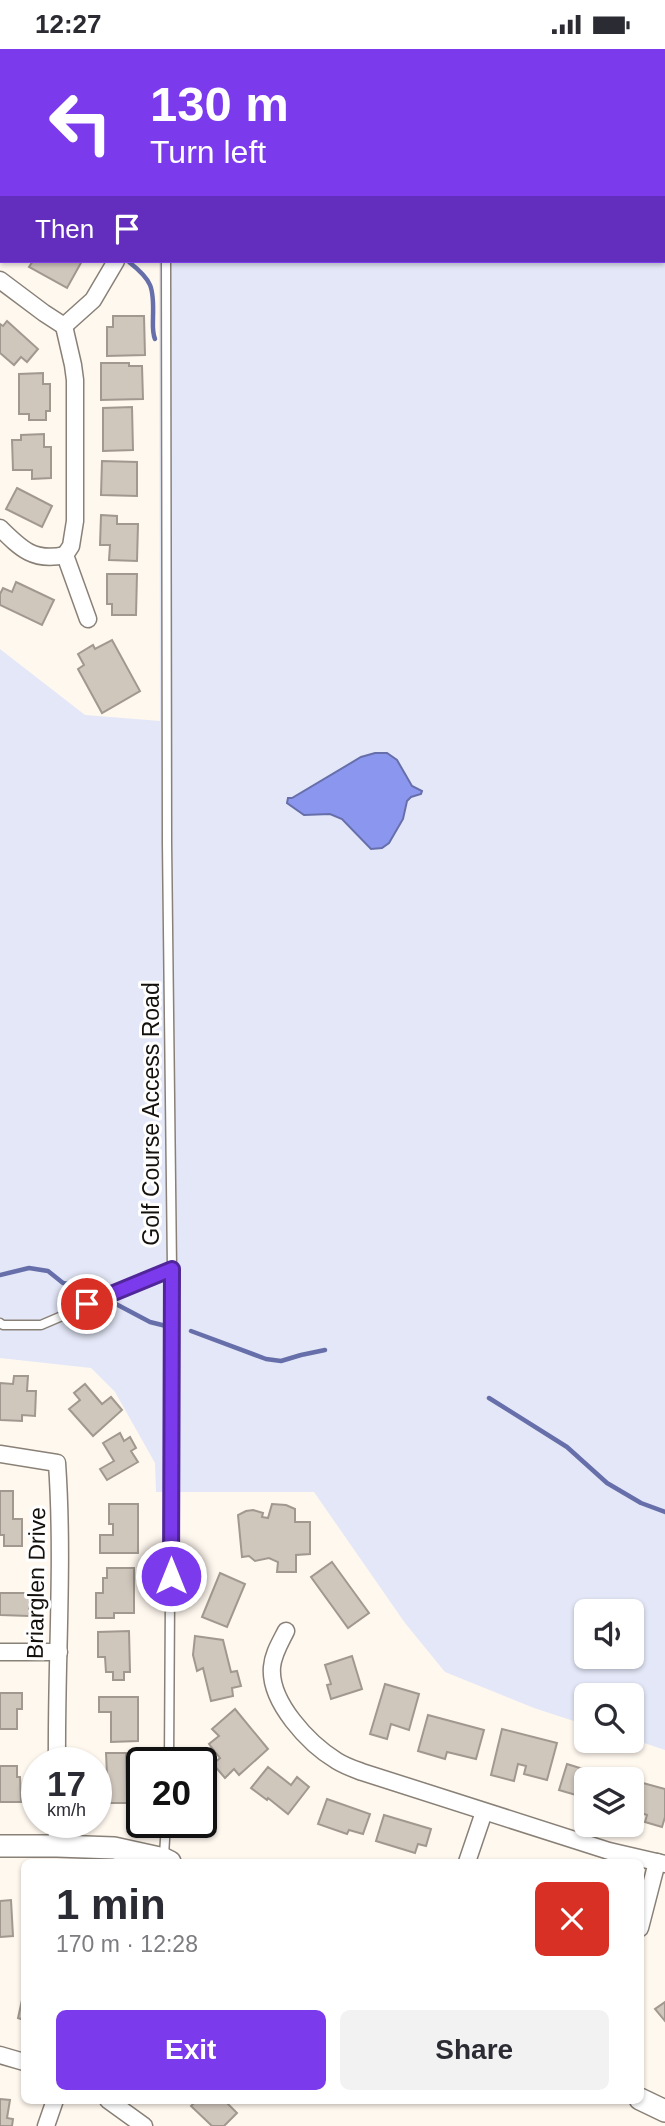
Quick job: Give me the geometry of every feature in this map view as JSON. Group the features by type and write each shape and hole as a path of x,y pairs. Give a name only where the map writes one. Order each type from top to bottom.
{"main road":[{"path":"0,1846 114,1848 163,1859"},
{"path":"644,2101 665,2111"}],"street":[{"path":"64,326 93,300 115,263"},
{"path":"0,280 64,326 75,380 75,521 71,546 65,555 39,557 26,551 0,528"},
{"path":"65,555 88,618"},
{"name":"Briarglen Drive","path":"0,1454 57,1463 60,1503 57,1747"},
{"path":"286,1632 272,1664 273,1685 300,1730 318,1748 338,1762 484,1812 609,1851 644,1859"},
{"path":"0,1652 59,1652"},
{"path":"468,1859 484,1812"},
{"path":"57,1838 57,1846"},
{"path":"644,1916 661,1863"},
{"path":"0,2055 21,2061"},
{"path":"46,2126 54,2104"},
{"path":"114,2104 144,2126"}],"lane":[{"name":"Golf Course Access Road","path":"166,263 167,843 172,1269 169,1747"},
{"path":"0,1323 41,1325 172,1269"},
{"path":"166,1838 167,1859"}],"shaded area":[{"path":"159,263 665,263 665,1750 644,1743 644,1683 574,1683 574,1721 445,1672 405,1623 314,1492 156,1492 155,1463 115,1392 91,1368 0,1358 0,649 85,715 160,721"}],"water":[{"path":"387,753 397,760 412,786 422,791 407,801 403,819 389,843 382,848 371,849 342,819 330,814 304,815 287,803 288,798 361,757"}],"building":[{"path":"32,263 81,263 67,288 29,267"},
{"path":"113,316 144,316 145,355 107,356 107,327 113,327"},
{"path":"7,321 38,349 27,362 21,357 14,365 0,353 0,324 3,326"},
{"path":"101,363 142,366 143,399 101,400"},
{"path":"43,373 43,384 50,384 50,411 46,411 46,420 29,420 29,414 19,414 19,374"},
{"path":"132,407 133,450 103,451 103,408"},
{"path":"44,434 44,447 51,447 51,478 32,479 32,470 13,470 12,440 21,440 21,435"},
{"path":"102,461 137,462 137,496 101,495"},
{"path":"17,488 52,506 42,527 6,509"},
{"path":"101,515 117,516 117,524 138,524 137,561 109,560 110,545 100,545"},
{"path":"107,574 137,574 136,615 112,615 112,604 107,604"},
{"path":"16,582 54,600 42,625 0,605 3,588 12,592"},
{"path":"112,640 140,691 102,713 78,669 84,665 78,654 93,645 95,649"},
{"path":"14,1376 28,1376 27,1391 36,1391 35,1416 22,1415 22,1421 0,1420 0,1383 13,1384"},
{"path":"85,1384 102,1404 111,1397 122,1410 93,1436 69,1409 80,1400 74,1393"},
{"path":"120,1433 124,1441 130,1437 136,1448 131,1451 138,1462 107,1480 100,1469 114,1461 103,1443"},
{"path":"0,1491 13,1491 13,1519 22,1519 22,1546 4,1546 4,1535 0,1535"},
{"path":"109,1504 138,1504 138,1553 100,1553 100,1535 113,1535 113,1524 109,1524"},
{"path":"272,1504 295,1509 295,1522 310,1522 310,1554 296,1555 296,1572 277,1572 278,1562 269,1558 255,1561 249,1556 242,1557 238,1515 253,1510 268,1518"},
{"path":"332,1562 369,1613 348,1628 311,1577"},
{"path":"107,1568 134,1568 134,1613 114,1613 114,1618 96,1618 96,1593 103,1593 103,1578 107,1578"},
{"path":"220,1573 245,1584 227,1627 202,1617"},
{"path":"0,1593 30,1593 29,1616 0,1615"},
{"path":"129,1631 130,1672 124,1672 124,1680 113,1680 113,1672 106,1672 105,1657 98,1657 98,1632"},
{"path":"195,1636 223,1640 231,1672 237,1671 241,1686 232,1688 233,1696 211,1701 203,1668 197,1671 193,1655"},
{"path":"352,1656 362,1689 331,1699 327,1685 331,1684 325,1665"},
{"path":"385,1684 419,1694 409,1730 391,1724 387,1739 370,1734"},
{"path":"0,1693 22,1693 22,1709 17,1709 17,1729 0,1729"},
{"path":"99,1697 138,1697 138,1741 111,1742 111,1712 99,1712"},
{"path":"235,1709 268,1749 239,1775 234,1769 225,1778 217,1769 217,1761 220,1758 217,1747 209,1744 219,1736 212,1729"},
{"path":"428,1715 484,1730 476,1759 447,1752 445,1759 418,1751"},
{"path":"502,1729 557,1743 547,1780 524,1774 526,1766 518,1764 514,1781 491,1775"},
{"path":"112,1753 126,1753 126,1803 112,1803"},
{"path":"567,1764 577,1767 574,1767 574,1794 559,1790"},
{"path":"0,1766 17,1766 21,1802 0,1802"},
{"path":"268,1767 291,1785 297,1777 309,1787 288,1814 251,1788"},
{"path":"644,1783 665,1789 665,1817 662,1827 645,1822 647,1815 644,1814"},
{"path":"327,1799 370,1814 363,1834 349,1830 347,1834 318,1824"},
{"path":"384,1815 431,1829 426,1846 418,1844 415,1853 376,1841"},
{"path":"11,1900 13,1936 0,1937 0,1901"},
{"path":"665,2002 665,2021 655,2009"},
{"path":"0,2099 10,2100 7,2118 13,2119 12,2126 0,2126"},
{"path":"228,2104 237,2113 224,2126 212,2126 191,2106"}],"waterway":[{"path":"130,263 147,279 152,291 155,339"},
{"path":"0,1275 29,1268 48,1271 63,1283 90,1290"},
{"path":"116,1304 150,1322 166,1326"},
{"path":"191,1331 266,1359 281,1361 325,1350"},
{"path":"489,1398 567,1447 607,1483 641,1503 665,1512"}],"route":[{"path":"87,1304 172,1269 171,1576"}]}
